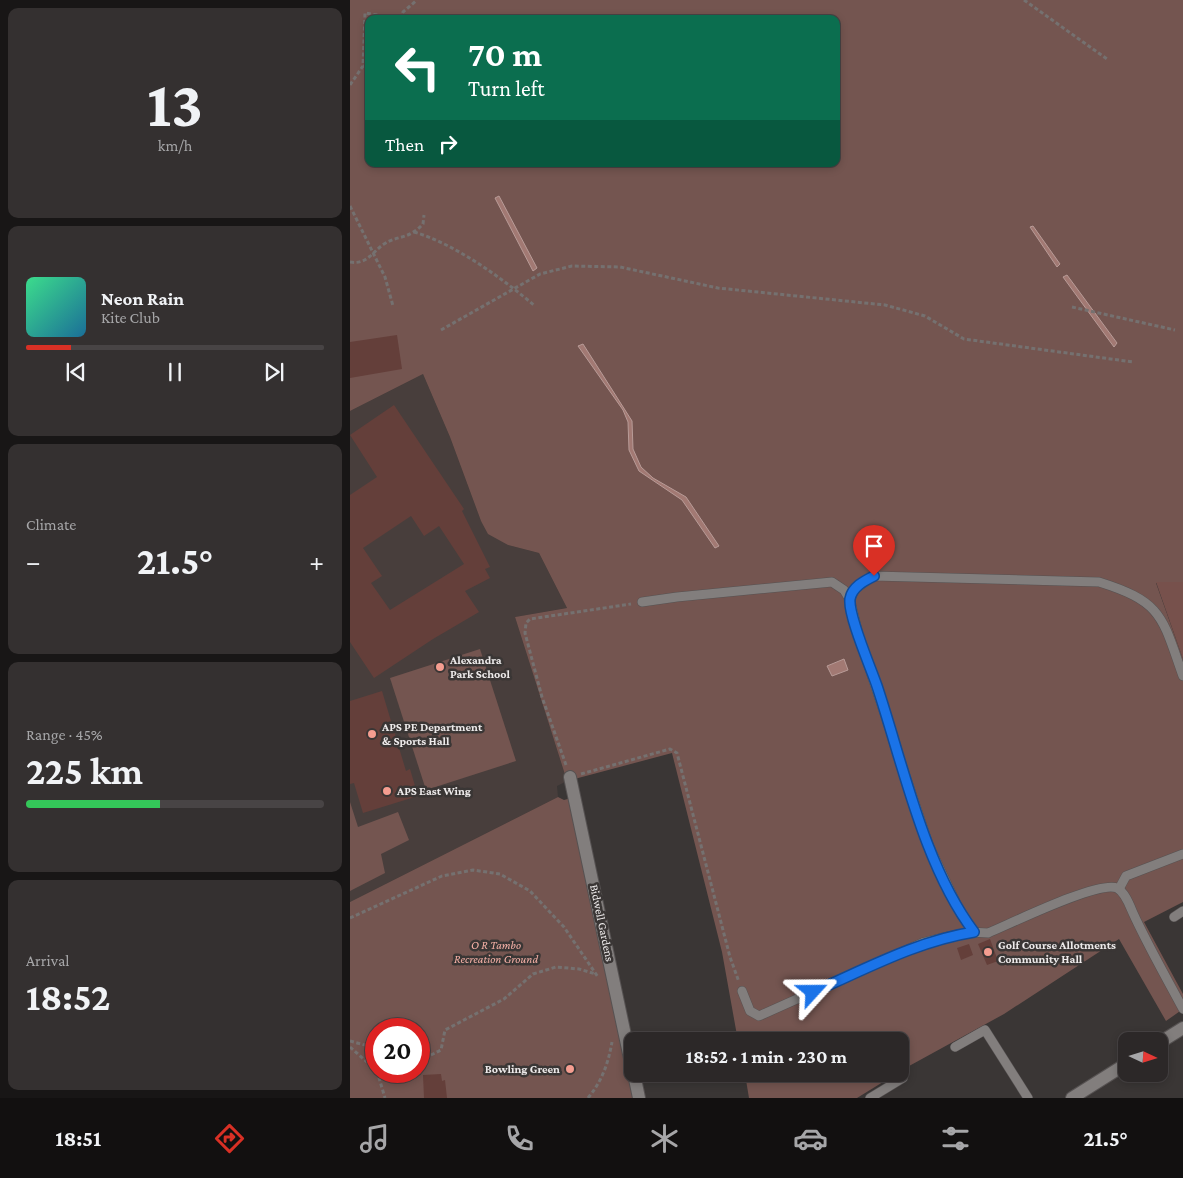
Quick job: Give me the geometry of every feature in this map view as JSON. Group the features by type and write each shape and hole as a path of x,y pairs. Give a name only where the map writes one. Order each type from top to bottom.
{"street":[{"name":"Bidwell Gardens","path":"570,777 624,1032"},
{"path":"1168,1038 1183,1028"},
{"path":"1072,1098 1118,1069"},
{"path":"636,1082 639,1098"}],"lane":[{"path":"850,600 854,590 874,576 1099,582 1125,589 1149,604 1164,621 1183,676"},
{"path":"642,602 832,582 844,590 850,600 859,637 929,846 962,916 974,932"},
{"path":"742,992 750,1011 759,1016 922,943 947,936 974,932 988,933 1183,854"},
{"path":"1119,889 1126,876"},
{"path":"1102,887 1110,886 1119,889 1128,902 1141,932 1183,1009"},
{"path":"1174,917 1183,910"},
{"path":"955,1047 985,1030 1028,1098"},
{"path":"870,1098 896,1082"}],"path":[{"path":"402,15 417,0"},
{"path":"1024,0 1107,59"},
{"path":"350,85 363,66 365,12 380,15"},
{"path":"350,206 385,277 393,306"},
{"path":"350,262 356,263 374,255 385,244 406,237 423,224 424,216"},
{"path":"414,232 430,237 450,247 514,288 535,306"},
{"path":"441,330 540,274 572,266 620,267 718,288 884,305 925,316 964,339 1133,362"},
{"path":"1072,307 1175,330"},
{"path":"642,602 530,619 526,623 525,633 542,697 570,777 670,749 678,754 730,957 742,992"},
{"path":"350,918 442,876 474,870 500,874 530,891 564,928 599,979"},
{"path":"430,1055 441,1050 445,1030 504,999 533,974 556,967 579,969 596,974"},
{"path":"588,1098 596,1089 608,1065 612,1038 616,1055"},
{"path":"350,1041 365,1045"},
{"path":"350,1047 365,1060"},
{"path":"380,1083 385,1098"}],"shaded area":[{"path":"499,196 537,268 533,271 495,198"},
{"path":"1033,226 1060,264 1057,267 1030,227"},
{"path":"1067,275 1117,343 1114,347 1063,277"},
{"path":"583,344 632,421 633,449 641,467 653,478 686,497 719,546 715,548 682,500 639,471 629,450 628,422 623,410 578,346"},
{"name":"Alexandra Park School","path":"423,374 450,437 481,521 508,545 539,553 567,608 515,617 567,781 557,786 558,797 350,902 350,411"},
{"path":"1156,582 1183,582 1183,659"},
{"path":"844,659 848,670 832,676 827,666"}],"green space":[{"path":"350,0 1183,0 1183,582 1156,583 1183,659 1183,902 1144,922 1183,994 1183,1009 1166,1021 1119,939 1004,1014 909,1066 909,1032 736,1032 722,952 672,753 567,781 515,617 567,608 539,553 508,545 488,534 481,521 450,437 423,374 350,411"},
{"path":"480,649 516,761 426,790 390,678"},
{"name":"O R Tambo Recreation Ground","path":"558,797 564,800 575,797 625,1032 624,1082 636,1082 639,1098 350,1098 350,902"},
{"path":"350,802 358,827 398,812 409,840 381,854 385,873 350,891"},
{"path":"746,1082 883,1082 857,1098 749,1098"}],"building":[{"path":"397,335 402,369 350,378 350,342"},
{"path":"394,405 464,509 462,511 490,567 485,569 490,578 465,591 479,612 433,639 374,678 350,642 350,495 377,477 350,435","holes":["411,516 424,536 439,526 464,564 390,610 371,583 382,576 363,548"]},
{"name":"APS PE Department & Sports Hall","path":"382,691 406,771 410,769 418,796 363,813 354,783 350,784 350,701"},
{"name":"Golf Course Allotments Community Hall","path":"990,939 998,961 987,965 978,944"},
{"path":"969,944 973,955 961,960 957,948"},
{"path":"441,1074 442,1081 445,1080 447,1098 424,1098 423,1083 430,1083 430,1075"}],"place":[{"name":"Alexandra Park School","path":"440,667"},
{"name":"APS PE Department & Sports Hall","path":"372,734"},
{"name":"APS East Wing","path":"387,791"},
{"name":"Golf Course Allotments Community Hall","path":"988,952"},
{"name":"Bowling Green","path":"570,1069"}],"route":[{"path":"813,992 922,943 947,936 974,932 962,916 929,846 859,637 850,600 854,590 862,582 874,576"}]}
